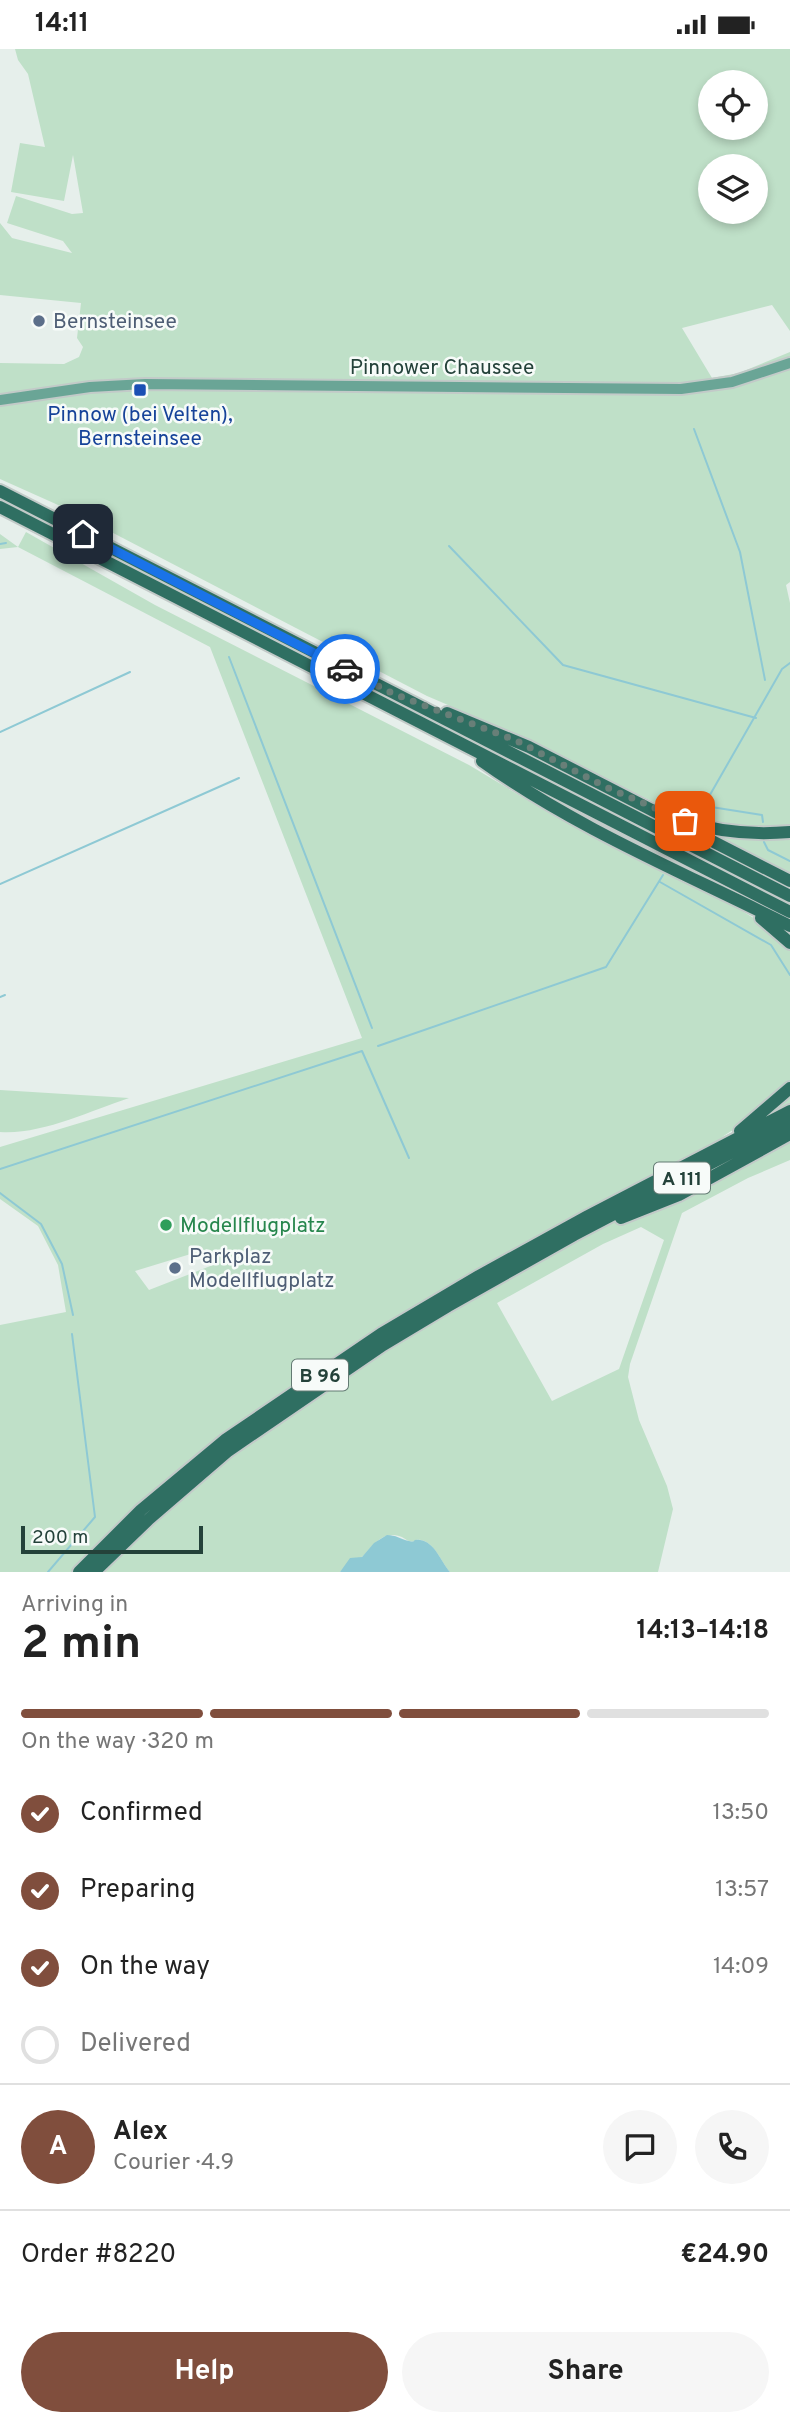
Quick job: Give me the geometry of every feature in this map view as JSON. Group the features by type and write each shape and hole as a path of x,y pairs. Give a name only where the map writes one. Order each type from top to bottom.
{"highway":[{"path":"0,491 790,896"},
{"path":"0,507 790,912"},
{"path":"394,694 515,740 790,881"},
{"path":"445,735 529,793 790,926"},
{"path":"606,787 697,825 768,834 790,832"},
{"path":"691,877 764,921 790,943"},
{"path":"713,1150 790,1088"},
{"name":"A 111","path":"713,1150 790,1111"},
{"name":"A 111","path":"574,1235 790,1122"},
{"path":"574,1235 668,1200 790,1134"},
{"path":"744,1159 790,1142"},
{"name":"B 96","path":"79,1572 141,1510 225,1440 381,1334 479,1276 713,1150"},
{"name":"B 96","path":"94,1572 149,1518 228,1451 383,1345 448,1305 574,1235"}],"main road":[{"name":"Pinnower Chaussee","path":"0,400 90,387 186,384 681,389 732,382 790,363"}],"green space":[{"path":"15,49 790,49 790,331 772,305 682,328 712,378 739,373 790,352 790,582 786,585 790,603 790,826 763,829 732,827 688,819 516,734 427,696 67,509 0,479 0,363 64,364 79,357 83,347 77,338 81,303 0,295 0,223 12,238 72,253 63,241 7,223 16,196 72,214 83,213 73,155 64,201 11,192 20,143 45,147 28,74 18,60"},
{"path":"0,498 790,901 790,906 0,502"},
{"path":"26,532 155,605 469,765 554,816 729,903 757,920 790,948 790,1082 751,1118 722,1137 759,1120 790,1094 790,1160 748,1178 682,1213 630,1364 628,1377 639,1420 667,1486 673,1509 658,1572 450,1572 426,1542 409,1541 393,1535 378,1540 363,1556 340,1572 0,1572 0,1325 66,1312 58,1265 38,1226 0,1199 0,1147 362,1038 210,647 18,547","holes":["641,1227 664,1240 619,1369 552,1401 497,1303 603,1244","207,1249 213,1265 149,1290 135,1271"]},
{"path":"0,534 18,547 0,549"},
{"path":"699,831 743,839 790,837 790,878"},
{"path":"0,1090 129,1098 49,1126 0,1132"}],"water":[{"path":"387,1535 430,1544 450,1572 340,1572 350,1558 362,1557 374,1543"}],"waterway":[{"path":"694,429 740,552 765,680"},
{"path":"0,544 6,543"},
{"path":"449,546 563,665 756,718"},
{"path":"229,657 372,1028"},
{"path":"699,814 782,669 790,663"},
{"path":"0,732 130,672"},
{"path":"0,884 239,778"},
{"path":"705,806 762,815 763,822"},
{"path":"764,842 768,850 790,861"},
{"path":"378,1046 606,967 663,875"},
{"path":"660,882 771,945 790,975"},
{"path":"0,997 5,995"},
{"path":"0,1169 362,1051 409,1158"},
{"path":"0,1193 41,1224 62,1264 73,1315"},
{"path":"48,1572 95,1517 72,1334"}],"way so far":[{"path":"345,669 394,694 515,740 606,787 685,821"}],"place":[{"name":"Bernsteinsee","path":"39,321"},
{"name":"Pinnow (bei Velten), Bernsteinsee","path":"140,390"},
{"name":"Modellflugplatz","path":"166,1225"},
{"name":"Parkplaz Modellflugplatz","path":"175,1268"}],"route":[{"path":"83,534 345,669"}]}
